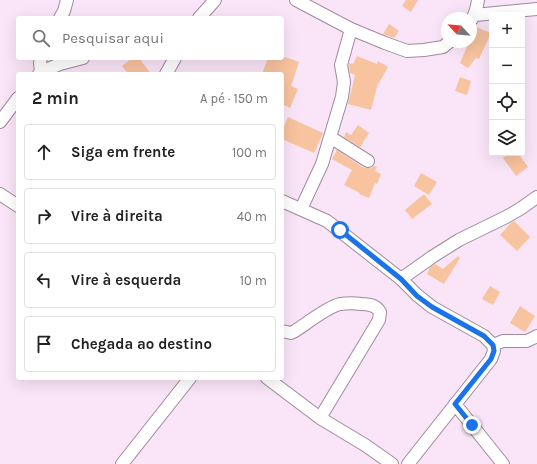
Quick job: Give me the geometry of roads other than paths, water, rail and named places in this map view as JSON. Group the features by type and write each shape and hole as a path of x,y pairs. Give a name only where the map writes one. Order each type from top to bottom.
{"street":[{"path":"61,16 67,0"},
{"path":"296,0 351,29 407,51 441,47"},
{"path":"475,12 478,0"},
{"path":"201,16 212,1"},
{"path":"477,17 537,9"},
{"path":"301,209 322,164 342,97 344,82 341,65 351,29"},
{"path":"40,72 41,60"},
{"path":"42,72 60,64 75,60"},
{"path":"167,72 174,60"},
{"path":"0,122 16,101"},
{"path":"330,137 368,161"},
{"path":"0,194 16,205"},
{"path":"401,279 459,240 506,217 520,209 537,196"},
{"path":"284,202 327,221 401,279 417,296 432,307 484,336 493,345 494,351 491,359 408,464"},
{"path":"284,331 292,333 338,304 364,304 378,308 380,312 379,320 320,418"},
{"path":"493,345 503,341 527,341 537,336"},
{"path":"122,464 188,380"},
{"path":"270,380 320,418 365,445 392,464"},
{"path":"455,404 503,464"}]}
